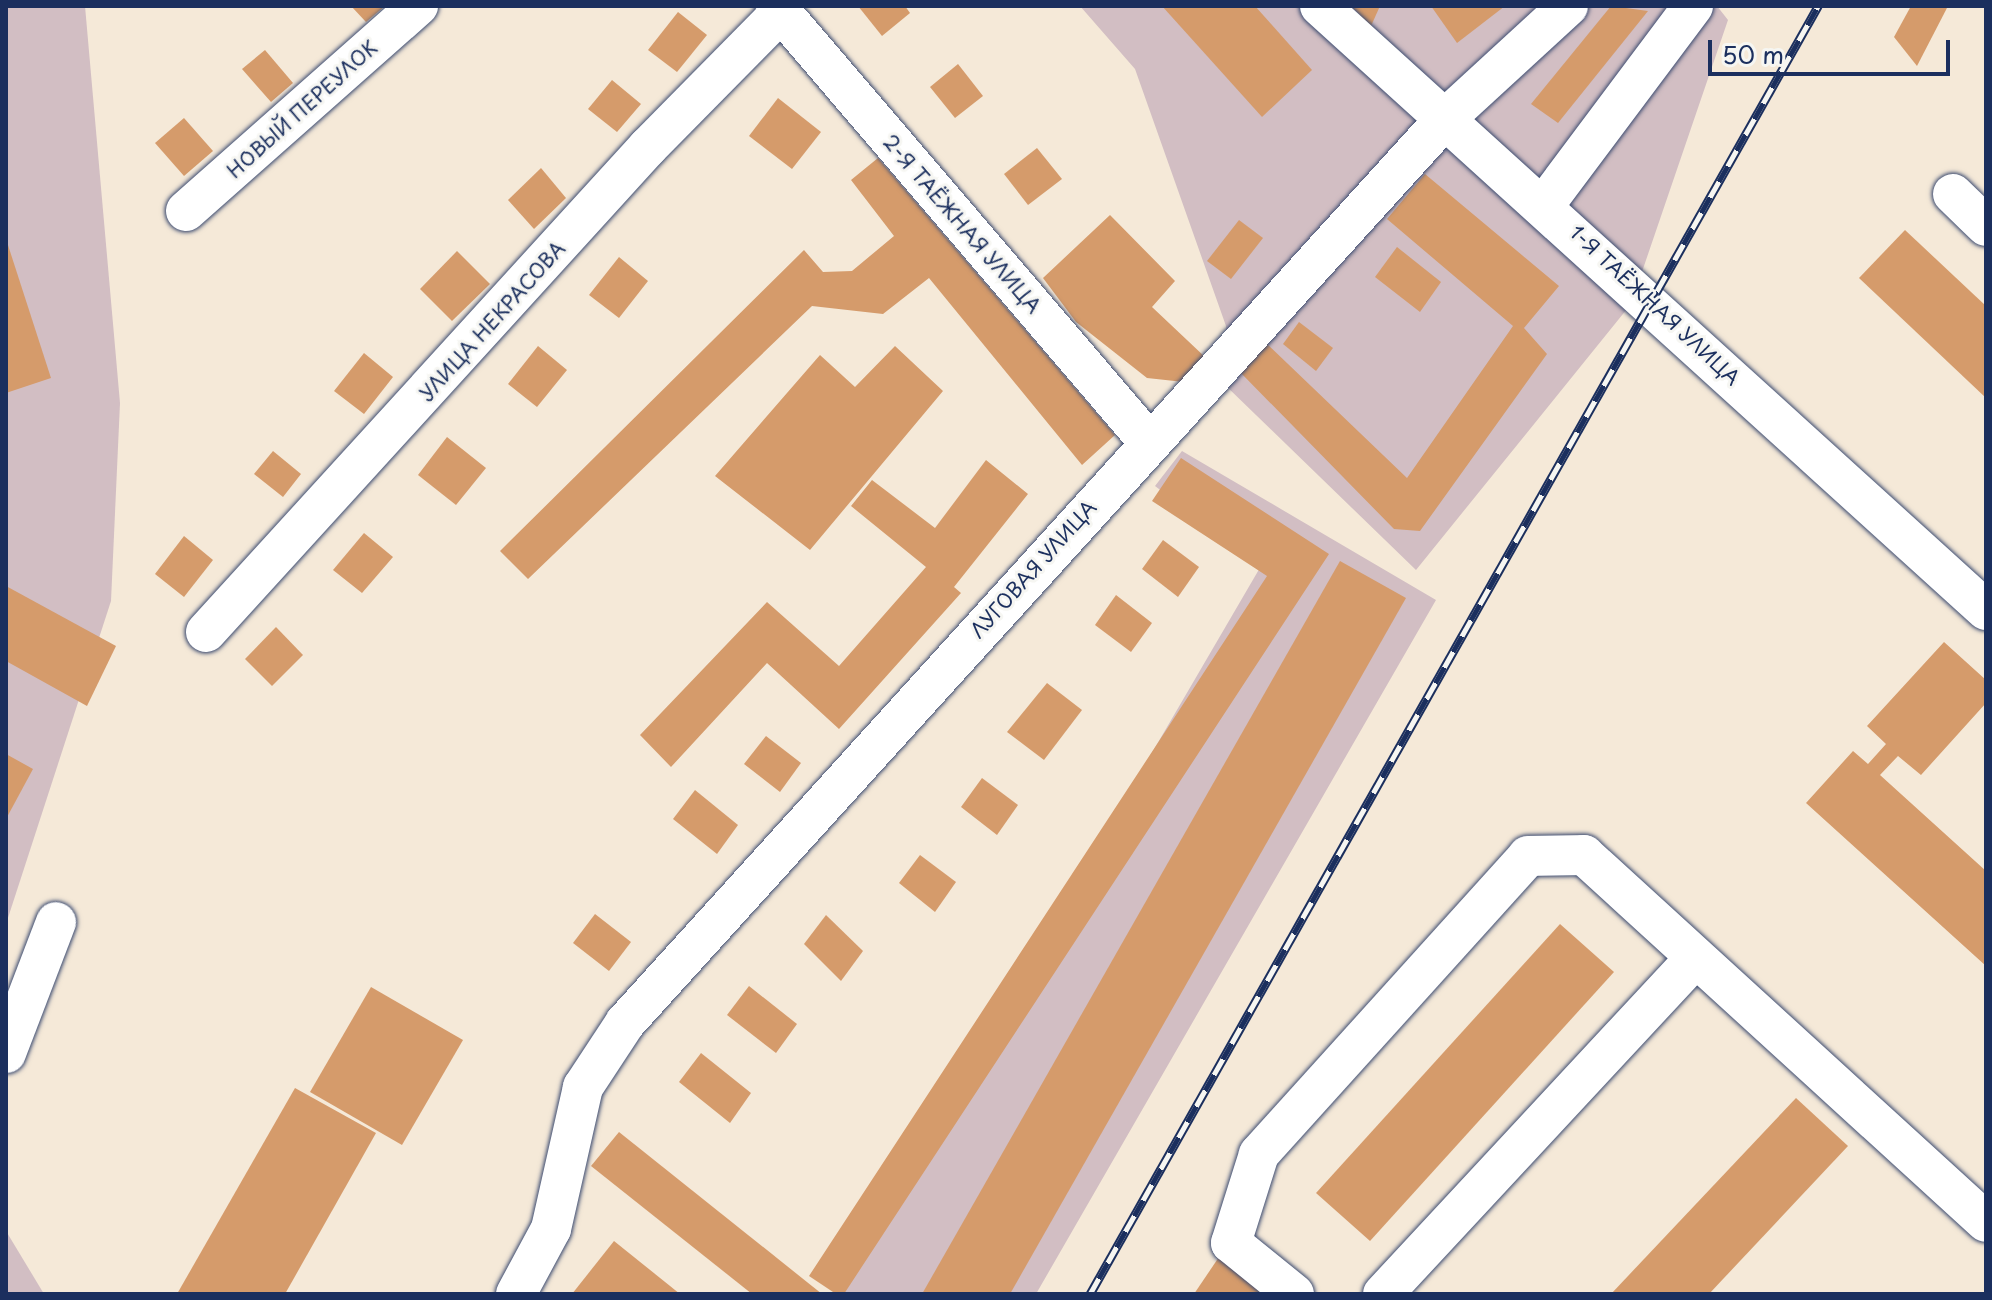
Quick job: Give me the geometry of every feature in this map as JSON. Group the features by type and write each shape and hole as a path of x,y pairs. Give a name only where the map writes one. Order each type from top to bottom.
{"street":[{"name":"НОВЫЙ ПЕРЕУЛОК","path":"186,211 418,6"},
{"name":"1-Я ТАЁЖНАЯ УЛИЦА","path":"1320,6 1545,204 1986,610"},
{"name":"ЛУГОВАЯ УЛИЦА","path":"516,1294 551,1229 583,1087 625,1023 1148,441 1445,119 1568,6"},
{"path":"1545,204 1693,6"},
{"name":"2-Я ТАЁЖНАЯ УЛИЦА","path":"779,9 1148,441"},
{"name":"УЛИЦА НЕКРАСОВА","path":"206,632 648,147 779,9"},
{"path":"1953,194 1986,226"},
{"path":"1294,1294 1231,1243 1259,1154 1528,856 1584,855 1986,1222"},
{"path":"6,1053 56,922"},
{"path":"1383,1294 1695,958"}],"shaded area":[{"path":"6,6 85,6 120,403 111,601 6,924"},
{"path":"1080,6 1717,6 1728,20 1631,304 1416,570 1224,384 1226,326 1135,69"},
{"path":"1182,451 1436,600 1036,1294 836,1294 1261,566 1155,486"},
{"path":"6,1231 44,1294 6,1294"}],"building":[{"path":"351,6 385,6 366,22"},
{"path":"858,6 905,6 910,13 882,36"},
{"path":"1162,6 1255,6 1312,70 1262,117"},
{"path":"1351,6 1380,6 1371,26"},
{"path":"1431,6 1505,6 1457,43"},
{"path":"1611,6 1648,11 1558,123 1531,104"},
{"path":"1911,6 1948,6 1917,66 1894,37"},
{"path":"678,12 707,35 677,72 648,50"},
{"path":"265,50 293,83 271,102 242,69"},
{"path":"958,64 983,96 955,118 930,87"},
{"path":"612,80 641,104 617,132 588,109"},
{"path":"778,98 821,132 792,169 749,136"},
{"path":"184,118 213,151 184,176 155,143"},
{"path":"1037,148 1062,179 1028,205 1004,174"},
{"path":"878,158 1115,435 1082,465 929,278 883,314 812,306 528,579 500,551 804,250 823,272 852,271 894,236 851,180"},
{"path":"541,168 566,198 534,229 508,200"},
{"path":"1425,174 1559,286 1524,328 1547,354 1420,531 1394,529 1238,370 1267,344 1407,478 1513,326 1387,219"},
{"path":"1110,215 1175,281 1152,307 1205,357 1184,382 1147,378 1076,322 1043,278"},
{"path":"1239,220 1263,238 1231,279 1207,261"},
{"path":"1905,230 1986,306 1986,398 1859,278"},
{"path":"6,243 51,378 6,393"},
{"path":"1397,247 1441,282 1420,312 1375,277"},
{"path":"457,251 490,284 452,321 420,289"},
{"path":"619,257 648,281 619,318 589,295"},
{"path":"1299,322 1333,348 1316,371 1283,344"},
{"path":"538,346 567,370 537,407 508,384"},
{"path":"895,346 943,391 810,550 715,476 820,355 855,387"},
{"path":"364,353 393,377 364,414 334,391"},
{"path":"447,437 486,468 456,505 418,475"},
{"path":"273,451 301,474 283,497 254,474"},
{"path":"1181,458 1329,554 844,1294 836,1294 809,1276 1267,576 1152,501"},
{"path":"986,460 1028,494 954,587 961,593 839,729 767,663 671,767 640,735 767,602 839,666 926,567 851,506 872,480 935,528"},
{"path":"364,533 393,557 362,593 333,570"},
{"path":"184,536 213,560 184,597 155,574"},
{"path":"1163,540 1199,567 1178,597 1142,569"},
{"path":"1340,561 1406,598 1010,1294 922,1294"},
{"path":"6,586 116,646 87,706 6,661"},
{"path":"1116,595 1152,623 1131,652 1095,625"},
{"path":"276,627 303,655 272,686 245,659"},
{"path":"1944,642 1986,680 1986,703 1921,775 1898,756 1880,775 1986,871 1986,966 1806,803 1853,751 1868,764 1886,744 1867,726"},
{"path":"1047,683 1082,710 1044,760 1007,732"},
{"path":"766,736 801,763 780,792 744,764"},
{"path":"6,754 33,769 6,819"},
{"path":"982,778 1018,805 997,835 961,807"},
{"path":"695,790 738,825 717,854 673,819"},
{"path":"920,855 956,882 935,912 899,883"},
{"path":"595,914 631,942 609,971 573,943"},
{"path":"826,915 863,951 841,981 804,944"},
{"path":"1560,924 1614,972 1370,1241 1316,1193"},
{"path":"749,986 797,1024 776,1053 727,1015"},
{"path":"371,987 463,1040 402,1145 310,1092"},
{"path":"701,1053 751,1093 730,1123 679,1082"},
{"path":"295,1088 376,1133 285,1294 177,1294"},
{"path":"1796,1098 1848,1146 1709,1294 1611,1294"},
{"path":"619,1132 822,1294 752,1294 591,1166"},
{"path":"614,1241 680,1294 572,1294"},
{"path":"1219,1257 1269,1294 1194,1294"}],"railway":[{"path":"1090,1294 1818,6"}]}
